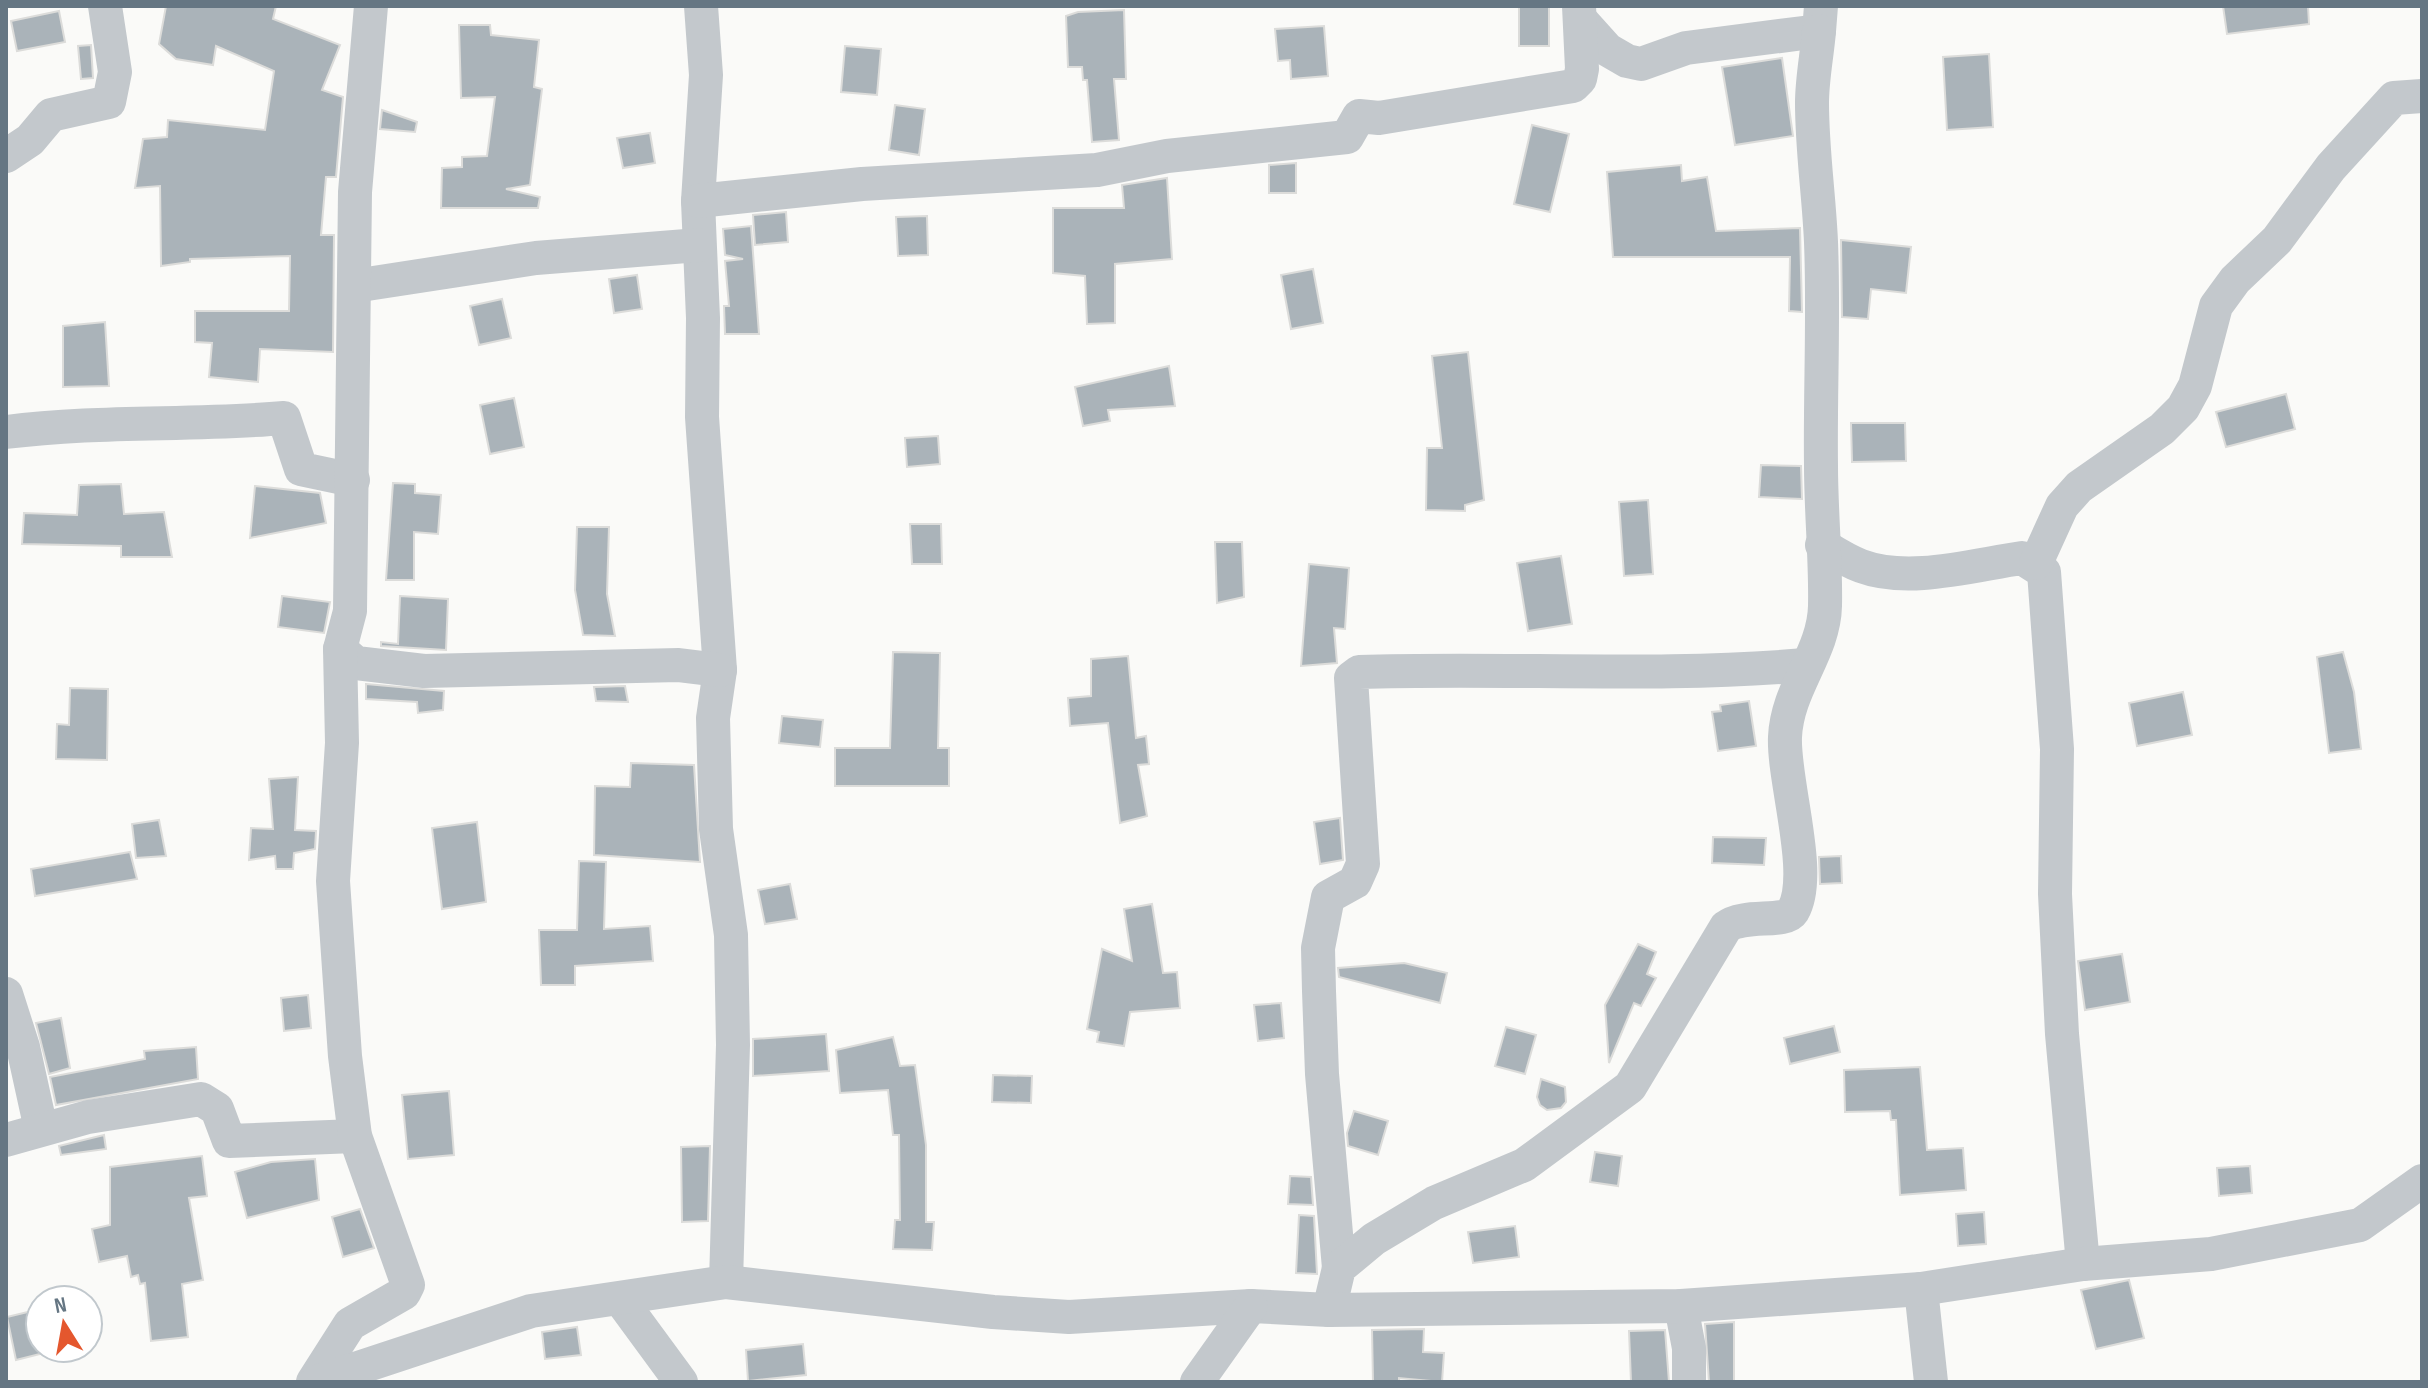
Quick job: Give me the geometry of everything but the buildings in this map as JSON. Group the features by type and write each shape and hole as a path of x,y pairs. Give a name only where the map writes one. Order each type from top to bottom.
{"street":[{"path":"6,156 30,140 51,115 109,102 115,72 105,6"},
{"path":"315,1382 350,1324 404,1293 408,1285 355,1136 345,1056 333,881 342,743 340,649 350,611 355,192 371,6"},
{"path":"701,6 706,75 698,201 703,318 702,417 720,670 713,718 716,813 731,935 733,1045 726,1282"},
{"path":"698,201 862,184 1097,170 1167,156 1347,137 1359,116 1379,118 1573,86 1580,79 1582,69 1580,13"},
{"path":"1339,1268 1406,1217 1524,1165 1630,1087 1726,927 1748,917 1790,915 1797,897 1800,870 1785,752 1786,722 1805,665 1821,636 1825,607 1822,545 1823,306 1812,102 1820,18 1686,48 1641,64 1627,61 1608,50 1580,13"},
{"path":"2036,563 2062,506 2079,487 2162,429 2183,408 2195,386 2216,306 2235,280 2277,240 2331,167 2394,98 2422,96"},
{"path":"354,286 536,258 699,245"},
{"path":"6,432 59,426 284,418 301,469 353,480"},
{"path":"1822,545 1862,567 1885,571 1918,572 2022,558 2036,563 2044,572 2057,749 2055,894 2062,1034 2083,1264"},
{"path":"340,649 356,663 424,671 679,665 720,670"},
{"path":"1329,1310 1339,1268 1322,1074 1318,948 1328,897 1355,882 1361,876 1363,864 1351,678 1359,672 1471,668 1709,671 1805,665"},
{"path":"6,994 23,1047 41,1129"},
{"path":"6,1140 88,1117 201,1099 217,1109 229,1141 355,1136"},
{"path":"315,1382 531,1311 620,1299 673,1287 726,1282 993,1312 1069,1317 1251,1306 1329,1310 1681,1306 1921,1289 2083,1264 2211,1254 2328,1234 2360,1225 2422,1181"},
{"path":"1921,1289 1931,1382"},
{"path":"620,1299 681,1382"},
{"path":"1197,1382 1251,1306"},
{"path":"1681,1306 1689,1348 1689,1382"}]}
